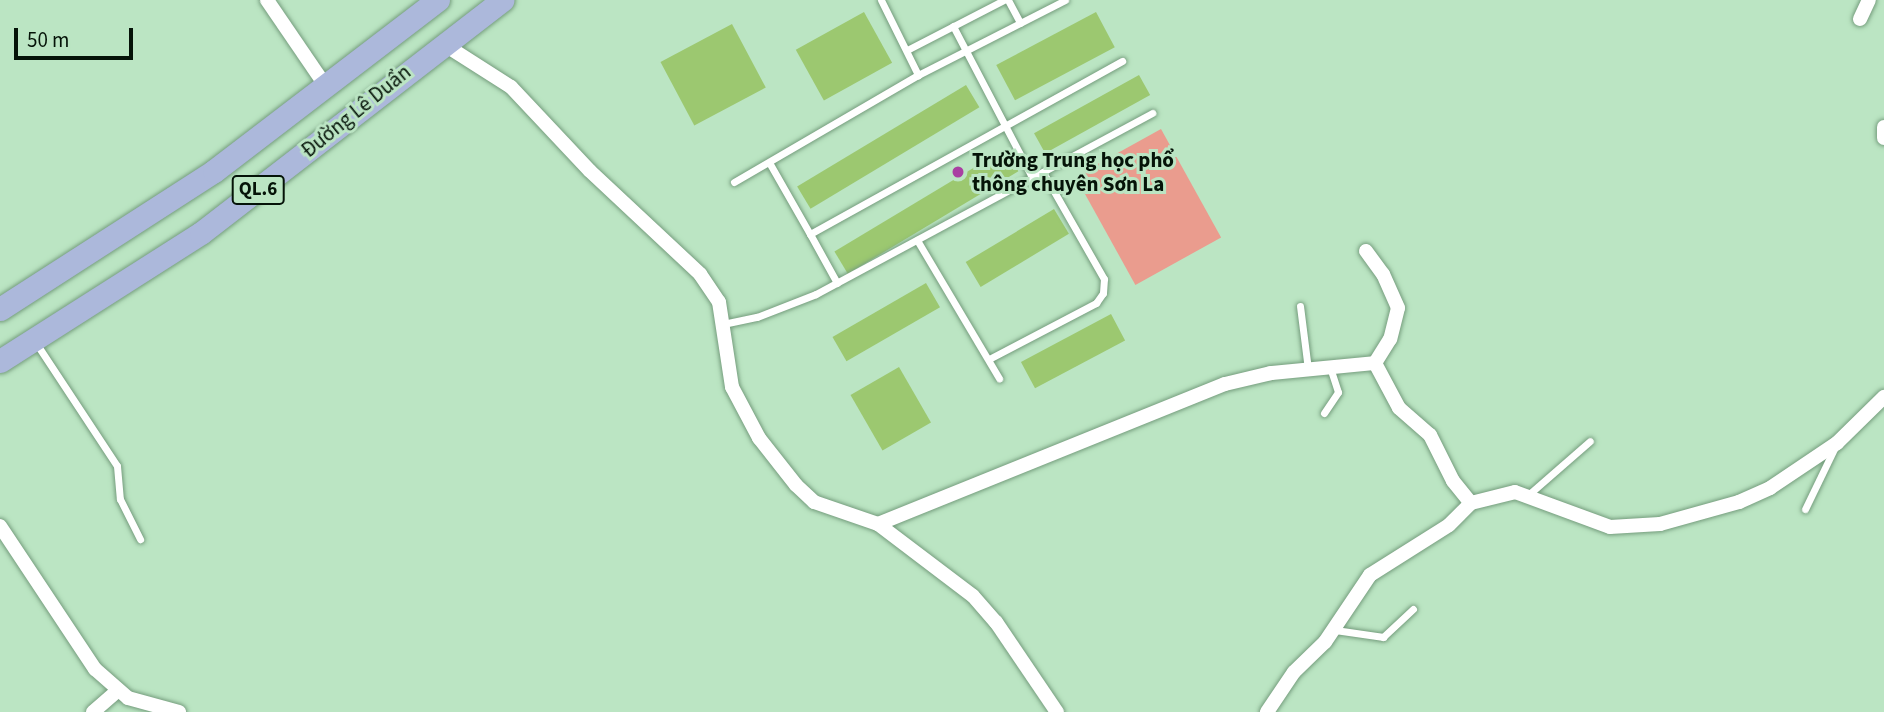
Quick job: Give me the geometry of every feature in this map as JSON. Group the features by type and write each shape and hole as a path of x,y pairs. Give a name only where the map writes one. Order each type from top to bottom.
{"main road":[{"name":"Đường Lê Duẩn","path":"0,309 214,171 438,0"},
{"name":"Đường Lê Duẩn","path":"0,361 201,233 442,43 502,0"},
{"path":"371,49 393,81"}],"street":[{"path":"267,0 325,85"},
{"path":"1860,19 1869,0"},
{"path":"442,43 511,87 590,171 700,274 719,302 732,387 777,463 814,502 878,524 973,596 996,622 1057,712"},
{"path":"1884,127 1884,138"},
{"path":"1366,251 1383,274 1398,308 1391,339 1375,363"},
{"path":"878,524 1084,443 1195,394 1271,373 1329,365 1375,363"},
{"path":"1375,363 1399,408 1430,435 1452,481 1471,503"},
{"path":"1266,712 1294,672 1335,630 1370,575 1449,525 1471,503 1501,493 1528,495 1610,527 1646,527 1756,495 1837,443 1884,397"},
{"path":"0,526 81,649 117,691 142,708 179,712"},
{"path":"93,712 117,691"}],"lane":[{"path":"881,0 918,75"},
{"path":"906,50 1006,0 1020,23"},
{"path":"734,182 771,164 918,75 1065,0"},
{"path":"953,26 1004,129 1032,177"},
{"path":"810,234 1004,129 1122,61"},
{"path":"723,324 785,307 837,283 1152,113"},
{"path":"771,164 837,283"},
{"path":"989,359 1096,303 1103,293 1104,279 1043,172"},
{"path":"917,240 999,378"},
{"path":"1300,306 1308,369"},
{"path":"34,340 117,466 119,496 140,539"},
{"path":"1324,413 1338,392 1329,365"},
{"path":"1528,495 1590,441"},
{"path":"1805,509 1837,443"},
{"path":"1335,630 1383,637 1413,609"}],"shaded area":[{"path":"1161,129 1221,237 1135,285 1075,177"}],"building":[{"path":"864,12 892,63 824,101 796,50"},
{"path":"1096,12 1115,47 1015,100 996,65"},
{"path":"732,24 766,88 694,126 660,62"},
{"path":"1139,75 1150,95 1045,153 1034,133"},
{"path":"966,85 979,107 811,209 797,186"},
{"path":"1005,149 1018,171 848,274 834,251"},
{"path":"1054,209 1069,234 981,287 966,262"},
{"path":"926,283 940,307 846,361 832,337"},
{"path":"1111,314 1125,340 1035,388 1021,362"},
{"path":"899,367 931,422 883,450 851,395"}],"place":[{"name":"Trường Trung học phổ thông chuyên Sơn La","path":"958,172"}]}
